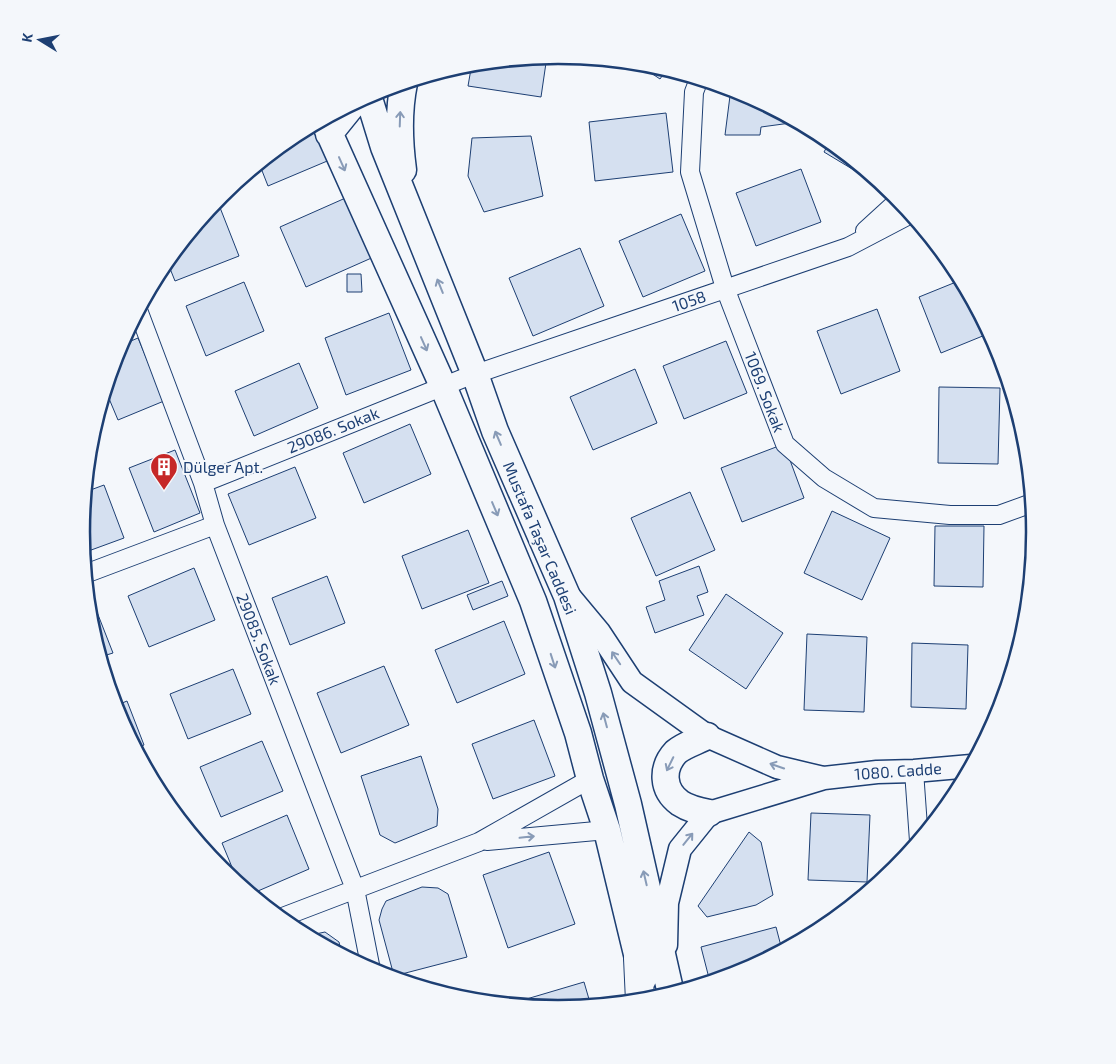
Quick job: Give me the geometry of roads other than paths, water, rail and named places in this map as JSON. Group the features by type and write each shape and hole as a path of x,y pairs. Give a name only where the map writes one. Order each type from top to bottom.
{"main road":[{"path":"402,91 399,138 406,203"},
{"name":"Mustafa Taşar Caddesi","path":"370,103 384,147 406,203 460,379 578,733 590,779 607,830 646,992"},
{"name":"Mustafa Taşar Caddesi","path":"326,127 460,379 495,431 564,590 598,693 628,804 668,982"},
{"path":"708,736 677,751 668,764 664,779 670,792 680,803 695,810 710,813"},
{"path":"638,958 640,993"}],"street":[{"name":"1069. Sokak","path":"697,85 694,92 690,172 725,288 785,444 824,478 874,508 950,515 999,515 1025,505"},
{"path":"848,246 893,205"},
{"name":"1058","path":"460,379 848,246 905,217"},
{"name":"29085. Sokak","path":"141,319 203,483 215,525 355,889 369,960"},
{"name":"29086. Sokak","path":"203,483 460,379"},
{"path":"92,571 215,525"},
{"path":"564,590 599,632 632,682 708,736 777,767 824,778"},
{"name":"1080. Cadde","path":"824,778 877,772 964,767"},
{"path":"914,770 918,831"},
{"path":"668,982 666,903 680,849 710,813 824,778"},
{"path":"289,915 479,842 590,779"},
{"path":"479,842 607,830"}],"place":[{"name":"Dülger Apt.","path":"164,491"}]}
